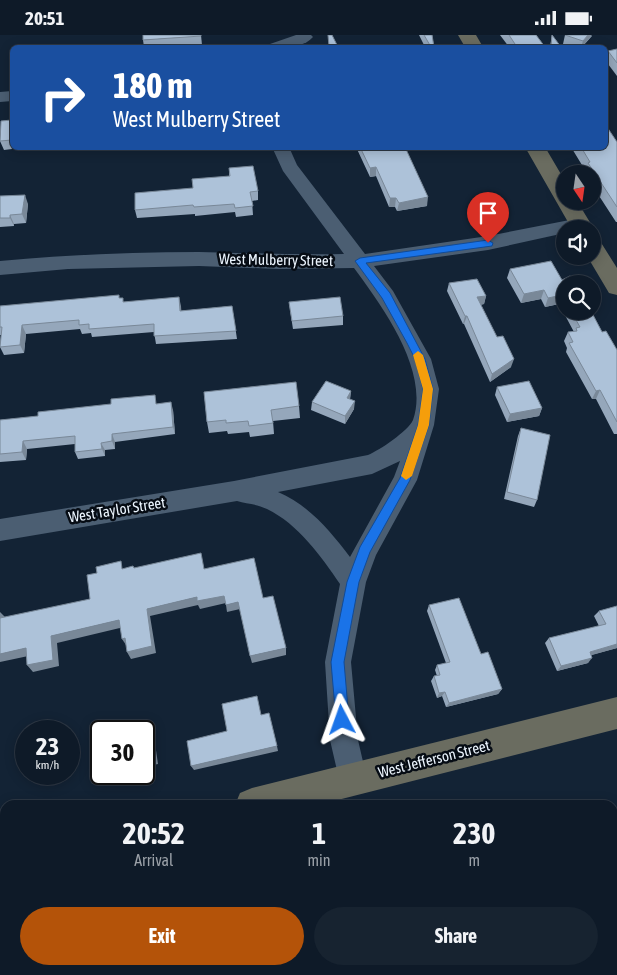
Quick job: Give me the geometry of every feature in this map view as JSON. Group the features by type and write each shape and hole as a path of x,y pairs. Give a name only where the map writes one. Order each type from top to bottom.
{"street":[{"path":"281,45 307,36"},
{"path":"295,45 307,36"},
{"path":"281,150 289,167 386,296 420,359 428,389 424,425 405,480 365,551 353,582 338,662 344,740 353,779"},
{"path":"536,150 556,183"},
{"name":"West Mulberry Street","path":"0,269 78,261 199,259 279,262 360,261 556,231"},
{"path":"601,260 617,287"},
{"name":"West Taylor Street","path":"0,530 234,491 372,464 393,454 424,425"},
{"name":"West Taylor Street","path":"234,491 250,492 284,506 299,517 338,558 353,582"},
{"name":"West Jefferson Street","path":"271,800 617,713"}],"building":[{"path":"143,35 201,35 201,36 143,40"},
{"path":"328,35 332,35 337,45 329,45"},
{"path":"424,35 432,35 434,45 430,45"},
{"path":"509,35 536,35 544,45 516,45"},
{"path":"552,35 560,45 551,45"},
{"path":"565,35 588,35 583,41"},
{"path":"617,49 617,63 608,51"},
{"path":"10,120 10,140 0,141 1,121"},
{"path":"608,128 617,142 617,207 601,183 601,165 589,165 588,163 590,162 583,150 608,150"},
{"path":"361,150 406,150 428,197 399,203 396,198 390,198 376,167 370,168"},
{"path":"253,166 258,191 250,192 253,206 235,208 234,204 194,207 193,205 135,210 135,193 193,188 192,179 230,176 229,168"},
{"path":"25,195 22,214 10,215 10,218 0,218 0,196"},
{"path":"551,261 559,275 556,275 556,296 548,298 544,290 524,294 510,269"},
{"path":"477,279 486,296 477,297 497,337 503,336 514,359 492,374 467,316 465,316 449,283"},
{"path":"119,295 119,298 123,298 123,302 179,297 180,311 232,306 236,331 154,336 154,324 89,329 89,324 79,325 79,320 22,325 20,345 0,347 2,327 0,327 0,306"},
{"path":"340,297 343,316 292,321 289,302"},
{"path":"576,320 596,320 602,332 606,331 617,350 617,422 600,390 596,391 569,343 573,342 568,332 577,331 576,328 580,327"},
{"path":"326,381 351,391 347,398 355,401 345,416 312,402"},
{"path":"529,381 542,408 510,414 497,387"},
{"path":"296,382 299,406 271,410 273,423 249,426 248,421 226,423 226,420 207,422 204,392"},
{"path":"155,395 156,404 171,402 173,427 112,434 112,441 101,443 102,449 75,452 75,436 23,441 22,452 0,454 0,420 38,416 38,412 111,404 111,399"},
{"path":"521,428 550,435 537,500 507,492"},
{"path":"201,553 204,569 254,558 263,598 273,596 286,648 250,656 238,602 226,605 224,596 197,601 197,597 147,609 152,646 127,652 125,638 122,639 119,620 51,636 53,660 27,665 26,648 0,654 0,618 90,599 87,575 97,573 96,567 121,561 122,569 133,566 134,568"},
{"path":"459,598 481,654 488,652 502,689 449,703 445,692 439,693 434,676 440,675 437,665 450,662 429,605"},
{"path":"617,606 617,644 590,652 592,658 561,666 549,638 606,624 599,611"},
{"path":"257,696 261,715 269,713 277,746 191,766 187,741 227,731 222,704"}],"slow traffic":[{"path":"406,476 424,425 428,389 418,355"}],"route":[{"path":"342,720 338,662 353,582 365,551 405,480 424,425 428,389 420,359 412,343 386,296 360,261 488,243"}]}
